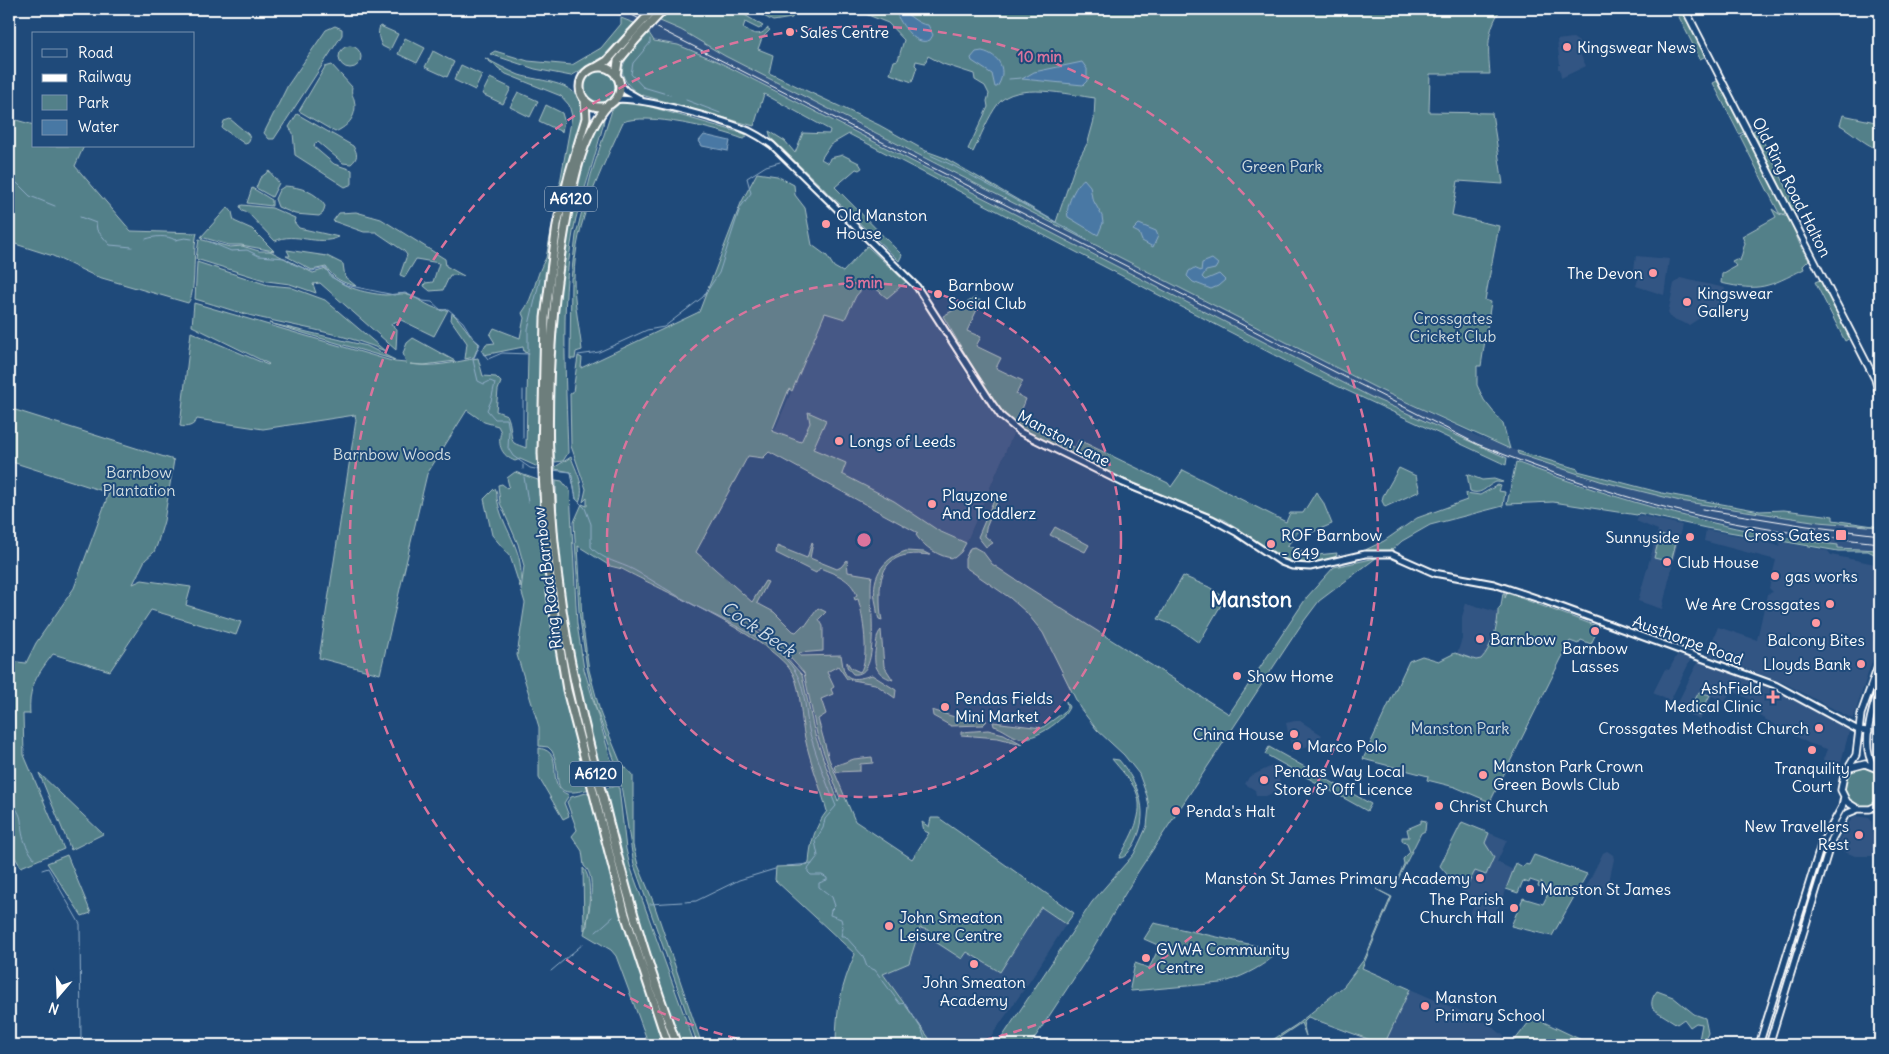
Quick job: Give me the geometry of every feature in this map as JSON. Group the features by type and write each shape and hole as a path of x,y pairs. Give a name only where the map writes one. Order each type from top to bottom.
{"highway":[{"path":"616,76 618,61 654,9"},
{"path":"597,68 607,69 616,76 619,83 612,102 598,106 585,100 580,89 582,78 586,73 606,62 664,9"},
{"name":"Ring Road Barnbow","path":"585,100 586,118 569,175 558,226 546,300 543,347 552,601 567,690 625,914 668,1045"},
{"name":"Ring Road Barnbow","path":"546,453 554,302 566,221 590,132 612,102"},
{"name":"Ring Road Barnbow","path":"547,496 556,567 580,707 629,900 676,1045"}],"main road":[{"name":"Old Ring Road Halton","path":"1685,9 1875,379"},
{"path":"1875,379 1880,385"},
{"path":"1875,379 1880,399"},
{"path":"1759,1045 1782,966 1824,837 1842,807 1844,797 1842,783 1856,755 1861,714 1872,675 1880,661"},
{"path":"1874,766 1869,757 1870,716 1880,688"},
{"path":"1848,769 1858,764 1874,766 1880,770"},
{"path":"1844,797 1858,809"},
{"path":"1769,1045 1834,833 1846,814 1858,809 1870,809 1880,804"},
{"path":"1805,894 1814,896"},
{"path":"1782,966 1791,969"}],"street":[{"name":"Manston Lane","path":"619,83 626,91 642,101"},
{"name":"Manston Lane","path":"612,102 623,98 642,101 747,130 767,141 784,155 921,291 992,405 1001,416 1020,432 1123,483 1212,519 1236,532 1281,562 1292,566 1310,567 1365,554 1391,554 1434,572 1494,584"},
{"name":"Austhorpe Road","path":"1494,584 1775,684 1858,730 1869,731"}],"shaded area":[{"path":"601,9 637,9 681,30 725,56 1380,390 1479,437 1517,451 1519,454 1600,481 1680,501 1819,522 1880,527 1880,550 1859,551 1838,548 1818,541 1718,523 1654,508 1556,476 1474,445 1371,397 717,61 678,45 653,41 651,34 629,20"},
{"path":"1573,38 1579,42 1580,54 1586,66 1561,78 1560,69 1558,69 1558,65 1560,65 1557,40"},
{"path":"1636,256 1669,259 1664,295 1636,286 1638,279 1634,270"},
{"path":"1680,278 1725,288 1720,305 1689,325 1671,318 1668,313 1674,284"},
{"path":"868,282 887,298 906,282 918,296 970,380 990,408 1013,434 966,543 768,446 825,313 845,319 856,296"},
{"path":"1639,515 1682,525 1662,609 1638,601 1658,530 1636,521"},
{"path":"1706,530 1748,537 1779,546 1780,542 1828,551 1831,555 1880,565 1880,637 1853,719 1784,683 1707,654 1718,627 1757,640 1767,594 1773,592 1769,588 1776,560 1704,541"},
{"path":"1466,603 1500,613 1480,673 1453,665 1462,639 1462,617"},
{"path":"1677,655 1691,659 1670,701 1653,693 1665,669 1669,670"},
{"path":"1699,660 1774,687 1850,728 1840,766 1823,760 1827,749 1808,743 1752,712 1756,703 1731,690 1725,702 1712,696 1700,720 1675,708"},
{"path":"1300,721 1322,735 1316,743 1290,753 1292,750 1286,723"},
{"path":"1274,765 1277,767 1281,789 1266,796 1256,796 1255,790 1245,784 1249,777"},
{"path":"1855,816 1871,820 1876,856 1855,856 1835,848 1846,826"},
{"name":"Manston St James Primary Academy","path":"1462,822 1507,840 1497,862 1513,870 1493,922 1469,915 1474,905 1440,866"},
{"path":"1607,851 1613,855 1614,859 1606,895 1585,889 1603,853"},
{"name":"John Smeaton Academy","path":"977,880 994,891 1021,893 1066,924 1032,978 985,1045 928,1045 883,974 909,963 920,928"},
{"name":"Manston Primary School","path":"1410,989 1486,1022 1504,1036 1497,1045 1384,1045"}],"green space":[{"name":"Green Park","path":"671,9 735,9 763,26 759,29 745,22 743,28 746,30 759,34 767,28 770,30 762,38 758,49 773,55 769,73 879,125 926,151 945,158 1056,222 1075,166 1088,142 1094,120 1095,98 1044,91 1017,93 1006,97 998,104 991,115 973,152 968,149 988,107 989,94 985,86 975,80 974,74 943,64 928,56 925,63 916,61 915,65 917,67 912,82 890,74 894,61 898,60 904,40 888,23 853,9 1501,9 1490,33 1490,74 1430,74 1429,112 1492,113 1503,184 1458,181 1452,215 1499,226 1485,300 1491,302 1481,366 1477,366 1477,385 1484,400 1503,424 1510,449 1380,390 725,56 681,30 660,21"},
{"path":"750,9 795,9 792,18 773,21"},
{"path":"1675,9 1682,9 1706,56 1700,59"},
{"path":"621,18 634,23 603,57 571,76 535,69 490,54 495,51 528,61 572,65 601,48 621,24"},
{"path":"335,26 342,29 342,35 274,139 269,139 264,133 288,85 326,30"},
{"path":"380,26 398,34 390,50 382,46 379,39"},
{"path":"649,33 654,41 678,45 717,61 1371,397 1507,458 1506,465 1303,370 849,134 830,145 821,159 828,163 830,158 843,155 859,163 862,168 856,169 835,187 902,255 899,261 771,138 769,131 785,141 795,153 803,133 829,134 830,130 764,94 754,126 638,94 624,77 624,63"},
{"path":"405,38 425,48 417,63 398,54"},
{"path":"350,46 358,49 361,57 358,65 350,68 342,65 339,57 342,49"},
{"path":"433,51 454,62 447,77 425,67"},
{"path":"485,58 519,75 559,84 576,94 580,102 581,120 563,183 560,183 572,116 569,105 561,96 506,74"},
{"path":"332,65 352,87 355,105 351,119 344,127 335,132 299,111 325,67"},
{"path":"461,65 482,75 475,90 454,80"},
{"path":"600,70 612,75 617,87 612,99 600,104 588,99 583,87 588,75"},
{"path":"490,78 511,88 503,104 482,94"},
{"path":"1717,81 1744,132 1739,134 1713,83"},
{"path":"518,92 538,101 530,117 510,107"},
{"path":"630,101 745,134 747,137 743,139 701,127 665,120 634,119 623,122 590,198 579,237 575,257 574,287 582,350 576,352 575,359 570,359 571,279 576,235 591,175 612,110 620,103"},
{"path":"546,105 562,113 564,120 562,132 539,121"},
{"path":"297,114 353,146 356,156 351,164 343,163 318,142 315,143 314,147 334,164 352,170 352,184 345,187 295,155 293,133 289,127"},
{"path":"1843,115 1880,123 1880,150 1869,145 1840,125"},
{"path":"604,117 597,148 576,218 571,246 565,305 568,453 563,461 555,462 554,453 552,452 555,325 565,242 589,142 592,134 594,135"},
{"path":"9,118 32,124 32,148 83,148 75,166 131,231 197,233 191,298 188,303 95,276 53,256 9,242"},
{"path":"230,119 248,134 250,138 248,143 245,144 222,128 224,121"},
{"path":"1757,129 1799,212 1794,214 1753,131"},
{"path":"1745,133 1787,215 1779,213 1740,136"},
{"path":"269,171 279,183 272,197 256,188 260,178"},
{"path":"757,173 777,176 794,185 795,195 805,208 812,245 827,256 834,267 843,272 867,246 906,282 887,298 868,282 856,296 845,319 825,313 792,391 789,389 772,431 801,442 810,423 808,412 826,420 813,449 846,463 842,474 894,501 939,531 966,543 961,552 954,558 938,554 923,543 916,535 918,533 769,452 763,458 748,456 696,552 752,602 765,581 768,582 757,603 774,612 793,631 796,632 803,625 805,626 818,608 826,612 819,619 823,626 823,651 799,653 800,656 841,655 847,676 854,678 872,675 896,690 895,698 875,684 847,679 838,666 827,672 834,687 831,689 833,694 821,699 826,714 818,719 829,759 855,821 912,859 929,833 924,831 922,822 929,827 931,818 939,818 1074,913 1066,924 1041,907 1000,972 967,952 962,959 928,937 928,930 920,928 909,963 883,974 934,1045 836,1045 840,998 855,954 775,880 776,867 801,866 809,863 814,836 819,823 827,811 807,747 798,689 793,674 782,660 741,631 622,569 610,566 578,546 582,620 589,670 601,715 620,761 633,776 633,845 638,865 653,901 702,1045 698,1045 634,865 619,773 596,708 587,669 579,612 574,522 582,504 587,506 587,498 583,502 586,489 571,446 570,394 573,392 578,356 582,358 581,368 699,312 741,203","holes":["750,620 756,628 776,642 804,673 817,734 840,798 838,801 815,735 802,675 774,644 754,630"]},
{"name":"Barnbow Woods","path":"560,184 564,184 545,274 538,467 520,459 515,461 507,456 500,446 501,432 498,426 484,422 467,410 427,474 380,674 319,658 356,420 355,415 263,429 197,419 190,426 180,426 191,332 269,364 192,326 194,303 395,362 406,363 403,353 407,343 413,338 455,361 424,365 452,363 478,358 483,376 496,377 501,382 498,390 496,411 507,415 514,443 526,448 528,353 524,352 523,347 484,355 482,351 486,344 495,343 490,335 494,328 520,338 524,318 522,313 530,300 539,271 546,258"},
{"path":"285,186 302,189 313,194 325,206 323,213 319,216 295,214 278,207 275,199 279,190"},
{"path":"252,188 272,200 272,206 247,203"},
{"path":"240,206 272,208 295,218 294,222 299,228 339,237 331,240 283,238 275,241 248,213 242,211"},
{"path":"228,207 232,212 234,221 252,229 274,251 241,245 229,245 201,237"},
{"path":"1772,209 1788,217 1794,228 1802,250 1809,260 1803,266 1804,269 1764,286 1745,287 1721,283 1722,274 1736,266 1732,261 1736,259 1740,261 1745,243 1742,236 1776,217"},
{"path":"356,212 381,219 445,259 446,266 464,276 450,275 443,290 430,291 424,286 425,283 433,282 439,263 416,259 405,277 400,275 407,255 404,251 376,232 364,232 333,221 339,213"},
{"path":"199,239 230,247 242,246 259,251 270,251 313,273 326,269 337,280 352,288 385,295 405,294 436,308 448,310 434,336 401,320 392,323 391,325 397,329 396,350 320,283 313,284 316,293 290,284 267,281 196,259"},
{"path":"287,250 327,256 343,264 345,277 356,286 339,280 326,267 312,270 286,256 290,256"},
{"path":"197,262 268,285 290,287 325,300 385,351 343,337 251,316 195,299"},
{"path":"1820,280 1850,338 1845,341 1815,282"},
{"path":"975,298 981,301 967,331 981,337 976,346 1001,358 996,368 1023,381 1016,394 1026,399 1018,419 1075,448 1079,440 1168,483 1171,487 1183,470 1286,522 1290,513 1303,513 1316,492 1323,502 1332,524 1308,534 1299,531 1287,546 1317,555 1337,553 1336,557 1311,563 1285,559 1225,520 1120,477 1027,433 1009,419 988,393 943,316"},
{"path":"452,313 479,344 474,357 465,359 467,343 451,320"},
{"path":"269,323 367,346 395,360"},
{"name":"Barnbow Plantation","path":"9,408 174,460 164,521 157,545 154,552 145,560 133,584 142,580 191,587 186,605 241,622 236,635 151,610 110,671 53,654 42,668 32,689 30,714 23,714 24,755 64,849 21,867 9,848 9,661 26,663 36,643 74,588 109,493 9,461"},
{"path":"1517,451 1578,469 1578,471 1662,493 1760,511 1784,510 1833,516 1833,520 1880,527 1819,522 1680,501 1600,481 1518,454"},
{"path":"571,457 581,485 579,502 576,499 571,472 555,469 555,467"},
{"path":"1516,462 1594,490 1674,513 1756,532 1838,545 1838,548 1879,550 1880,557 1868,551 1838,551 1706,528 1639,513 1637,515 1553,502 1507,504"},
{"path":"1399,468 1416,476 1420,491 1385,507 1382,501 1383,496"},
{"path":"515,472 538,480 539,496 541,496 549,604 552,608 590,789 576,792 566,792 561,789 552,751 548,747 539,746 539,727 517,655 525,603 521,590 524,566 518,544 500,503 498,485 502,484 507,488 509,486 507,478"},
{"path":"1467,474 1482,480 1494,479 1503,482 1496,482 1481,491 1474,492 1470,491"},
{"path":"556,480 562,481 570,491 577,624 584,669 617,780 616,783 602,786 565,616 558,558"},
{"path":"1498,485 1501,486 1499,491 1505,492 1503,506 1430,525 1402,541 1392,550 1359,553 1384,541 1417,518 1467,500 1466,493 1480,495"},
{"path":"495,488 501,514 518,553 521,574 520,587 510,556 492,535 484,499"},
{"path":"995,497 998,499 986,528 985,536 993,543 986,547 978,537"},
{"path":"1055,527 1089,545 1085,552 1050,535"},
{"path":"1660,535 1677,539 1671,562 1654,558"},
{"path":"812,542 810,558 837,569 847,560 848,572 872,576 871,650 868,663 863,672 853,674 847,667 847,662 851,668 860,672 865,657 862,615 858,599 855,600 854,597 857,595 854,589 847,581 837,575 820,568 816,573 776,553 777,546 807,558"},
{"path":"974,547 983,552 992,564 1013,578 1229,714 1307,597 1334,567 1376,558 1319,601 1301,625 1138,872 1084,963 1030,1045 997,1045 1092,902 1134,854 1147,826 1149,807 1139,774 1124,755 1097,730 1080,708 1043,633 1026,612 1010,598 965,567 965,559 970,548"},
{"path":"906,551 924,552 930,555 919,554 900,557 893,560 887,566 881,584 880,605 882,620 879,619 875,595 876,578 879,571 890,559"},
{"path":"1183,576 1209,587 1225,598 1199,643 1177,627 1158,619"},
{"name":"Manston Park","path":"1503,593 1505,593 1505,598 1507,593 1599,627 1591,644 1581,640 1578,644 1570,641 1490,802 1455,787 1427,780 1428,776 1363,759 1409,661 1422,656 1439,661 1455,653 1476,660 1481,659 1485,655 1494,636 1498,609 1501,606"},
{"path":"881,630 884,666 893,680 882,675 876,667 875,651"},
{"path":"1699,692 1710,695 1700,716 1689,711"},
{"path":"1066,701 1069,707 1061,718 1048,729 1032,736 1019,738 994,726 993,722 1042,728 1064,712 1067,707"},
{"path":"932,710 961,719 987,721 983,725 951,726 933,716"},
{"path":"988,730 1004,734 1022,744 998,738 961,735 961,732"},
{"path":"1269,747 1371,804 1367,811 1265,754"},
{"path":"539,748 548,751 552,756 557,784 561,790 569,795 564,803 569,816 563,819 539,778"},
{"path":"872,757 873,763 860,764 860,771 836,772 834,766 854,759"},
{"path":"1112,759 1119,760 1133,780 1141,801 1142,812 1141,823 1133,846 1121,858 1119,858 1138,817 1139,800 1131,783"},
{"path":"1864,768 1877,774 1883,787 1877,800 1864,806 1851,800 1845,787 1851,774"},
{"path":"39,773 103,834 71,850"},
{"path":"616,786 619,788 626,849 630,866 695,1045 679,1045 636,915 603,789"},
{"path":"590,792 615,884 614,894 620,903 666,1045 649,1045 616,956 611,950 584,934 591,898 591,879 584,866 582,851 572,836 577,830 567,802 571,797"},
{"path":"1421,820 1426,821 1425,831 1421,833 1396,883 1404,864 1403,859 1410,852 1407,844 1402,841 1402,837 1409,837 1407,829 1421,823"},
{"path":"1462,822 1489,833 1485,843 1494,857 1486,875 1475,871 1466,888 1461,884 1457,886 1440,866"},
{"path":"67,855 91,913 82,916 47,863"},
{"name":"Manston St James","path":"1534,855 1587,874 1552,936 1511,926 1523,898 1543,904 1548,894 1541,881 1544,888 1538,886 1539,883 1530,880 1529,883 1523,881 1518,893 1506,889 1516,863 1523,867 1525,864 1529,865"},
{"path":"583,868 588,879 590,896 587,926 584,930"},
{"path":"1376,889 1392,897 1362,968 1410,989 1384,1045 1308,1017 1303,1022 1306,1036 1301,1023 1280,1037 1284,1045 1278,1038 1261,1045 1253,1045 1274,1039 1296,1025 1344,986 1365,958 1391,897"},
{"path":"1154,923 1271,949 1273,957 1248,973 1221,983 1131,991 1135,963 1149,968 1160,946 1144,939"},
{"path":"1657,991 1673,997 1694,1014 1705,1018 1708,1033 1703,1045 1698,1045 1702,1024 1696,1023 1690,1027 1684,1019 1677,1024 1653,1009 1652,999"},
{"path":"1533,1017 1592,1045 1511,1045"}],"water":[{"path":"894,9 928,25 933,35 930,40 918,40 913,37 903,26"},
{"path":"982,51 993,56 1000,64 1002,75 997,87 995,87 992,74 972,61 971,58 976,52"},
{"path":"1082,62 1087,69 1087,81 1083,85 1022,79 1034,72"},
{"path":"704,135 730,141 728,151 702,146 699,141"},
{"path":"1084,179 1090,186 1092,198 1102,216 1103,223 1098,235 1068,217 1067,213 1077,186"},
{"path":"1139,224 1156,231 1158,236 1153,247 1142,241 1139,233 1133,230"},
{"path":"1212,259 1218,264 1215,269 1206,271 1202,277 1205,280 1219,274 1225,280 1218,286 1211,289 1193,282 1187,276 1189,271 1194,268 1201,271 1202,263"}],"waterway":[{"path":"650,39 650,43 633,63 631,74 643,87 670,95"},
{"path":"1009,79 1021,78"},
{"path":"686,100 720,113"},
{"path":"930,155 954,166 1088,240"},
{"path":"578,355 599,352 647,330 664,327 703,297 719,273 740,208 751,193 747,178 766,166 780,162"},
{"name":"Cock Beck","path":"9,183 17,183 30,196 55,206"},
{"name":"Cock Beck","path":"80,217 96,223 97,230 110,245 132,247"},
{"name":"Cock Beck","path":"146,239 153,237 168,237 175,240 192,239"},
{"name":"Cock Beck","path":"210,242 231,251 247,250 259,256 285,258 293,264 312,271 326,268 331,277 346,285 394,295 405,293 423,301 432,302 442,311 448,309 463,322 471,335"},
{"path":"528,351 528,329 540,279"},
{"name":"Cock Beck","path":"472,337 480,344 473,360 478,381 484,384 490,381 495,383 487,410 495,419 507,419 509,430 508,448 513,456 530,468 541,470"},
{"path":"481,350 488,359 502,353 529,354"},
{"path":"523,390 523,438"},
{"name":"Cock Beck","path":"552,470 571,472 576,499 585,508 591,524 591,547 596,552 634,570 686,601 763,641 786,660 795,671 801,685 813,743 836,806 825,819 823,828 815,841 818,856 808,869 808,872 811,875 822,875 827,878 827,880 819,883 819,887 832,897 835,906 831,910 830,915 841,919 843,927 841,936 845,936 863,956 867,967 875,970 900,1004 905,1003 922,1030 927,1045"},
{"path":"524,477 528,502"},
{"path":"9,801 20,816 22,834 34,858"},
{"path":"786,866 812,864"},
{"path":"42,870 48,868 80,924 81,1045"},
{"path":"685,902 696,901 739,880 775,869"},
{"path":"650,904 682,902"},
{"path":"596,932 613,917"},
{"path":"551,971 583,944"}],"railway":[{"path":"620,9 1477,444 1604,490 1668,508 1752,526 1880,543"},
{"path":"1702,509 1807,526 1880,535"}],"place":[{"name":"Sales Centre","path":"790,32"},
{"name":"Kingswear News","path":"1567,47"},
{"name":"Old Manston House","path":"826,224"},
{"name":"The Devon","path":"1653,273"},
{"name":"Barnbow Social Club","path":"938,294"},
{"name":"Kingswear Gallery","path":"1687,302"},
{"name":"Longs of Leeds","path":"839,441"},
{"name":"Playzone And Toddlerz","path":"932,504"},
{"name":"Cross Gates","path":"1841,535"},
{"name":"Sunnyside","path":"1690,537"},
{"name":"ROF Barnbow - 649","path":"1271,544"},
{"name":"Club House","path":"1667,562"},
{"name":"gas works","path":"1775,576"},
{"name":"We Are Crossgates","path":"1830,604"},
{"name":"Balcony Bites","path":"1816,623"},
{"name":"Barnbow Lasses","path":"1595,631"},
{"name":"Barnbow","path":"1480,639"},
{"name":"Lloyds Bank","path":"1861,664"},
{"name":"Show Home","path":"1237,676"},
{"name":"AshField Medical Clinic","path":"1773,697"},
{"name":"Pendas Fields Mini Market","path":"945,707"},
{"name":"Crossgates Methodist Church","path":"1819,728"},
{"name":"China House","path":"1294,734"},
{"name":"Marco Polo","path":"1297,746"},
{"name":"Tranquility Court","path":"1812,750"},
{"name":"Manston Park Crown Green Bowls Club","path":"1483,775"},
{"name":"Pendas Way Local Store & Off Licence","path":"1264,780"},
{"name":"Christ Church","path":"1439,806"},
{"name":"Penda's Halt","path":"1176,811"},
{"name":"New Travellers Rest","path":"1859,835"},
{"name":"Manston St James Primary Academy","path":"1480,878"},
{"name":"Manston St James","path":"1530,889"},
{"name":"The Parish Church Hall","path":"1514,908"},
{"name":"John Smeaton Leisure Centre","path":"889,926"},
{"name":"GVWA Community Centre","path":"1146,958"},
{"name":"John Smeaton Academy","path":"974,964"},
{"name":"Manston Primary School","path":"1425,1006"}],"district":[{"name":"Manston","path":"1251,600"}],"park label":[{"name":"Crossgates Cricket Club","path":"1453,327"}]}
